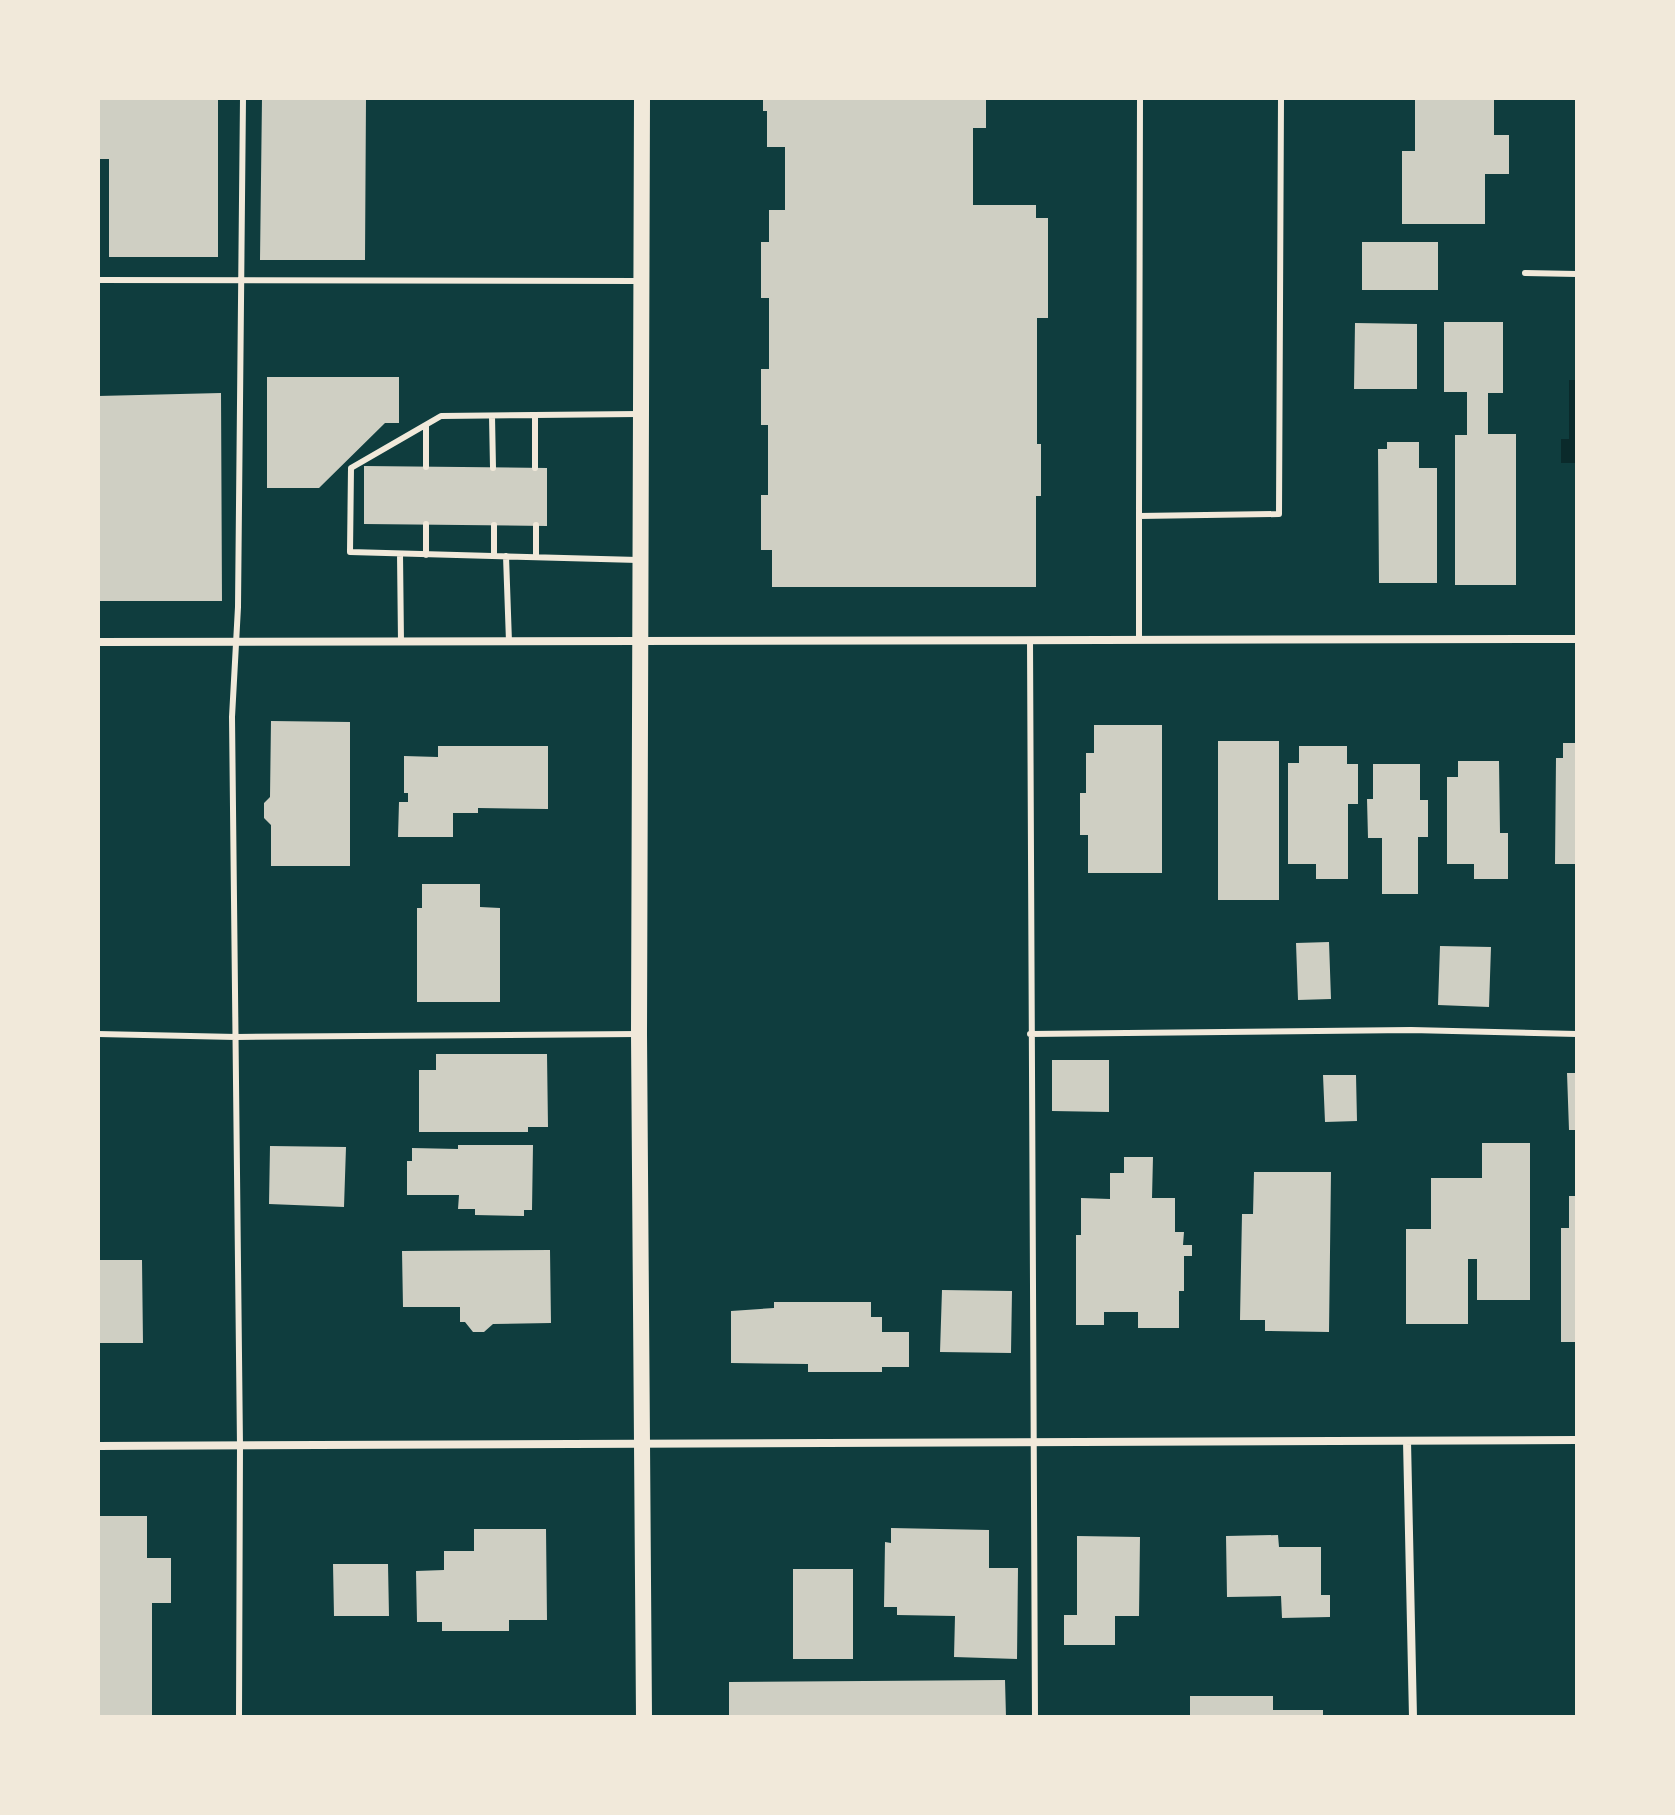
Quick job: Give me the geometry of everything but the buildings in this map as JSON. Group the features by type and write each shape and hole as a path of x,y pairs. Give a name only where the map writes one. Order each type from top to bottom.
{"main road":[{"path":"642,98 639,1034 644,1717"}],"street":[{"path":"98,642 1577,639"},
{"path":"98,1446 1577,1440"},
{"path":"1407,1441 1413,1717"}],"lane":[{"path":"239,1717 240,1446 232,717 238,642 243,98"},
{"path":"1139,640 1140,98"},
{"path":"1139,516 1279,514 1281,98"},
{"path":"1525,273 1577,274"},
{"path":"98,280 640,281"},
{"path":"641,414 441,416 351,468 350,552 641,560"},
{"path":"492,416 493,468"},
{"path":"535,416 535,468"},
{"path":"426,425 426,467"},
{"path":"426,524 426,555"},
{"path":"494,525 494,556"},
{"path":"536,525 536,557"},
{"path":"400,554 401,642"},
{"path":"506,556 509,642"},
{"path":"1030,641 1035,1717"},
{"path":"1030,1034 1411,1030 1577,1034"},
{"path":"98,1034 236,1037 639,1034"}],"water":[{"path":"1569,380 1577,380 1577,463 1561,463 1561,439 1569,439"}]}
